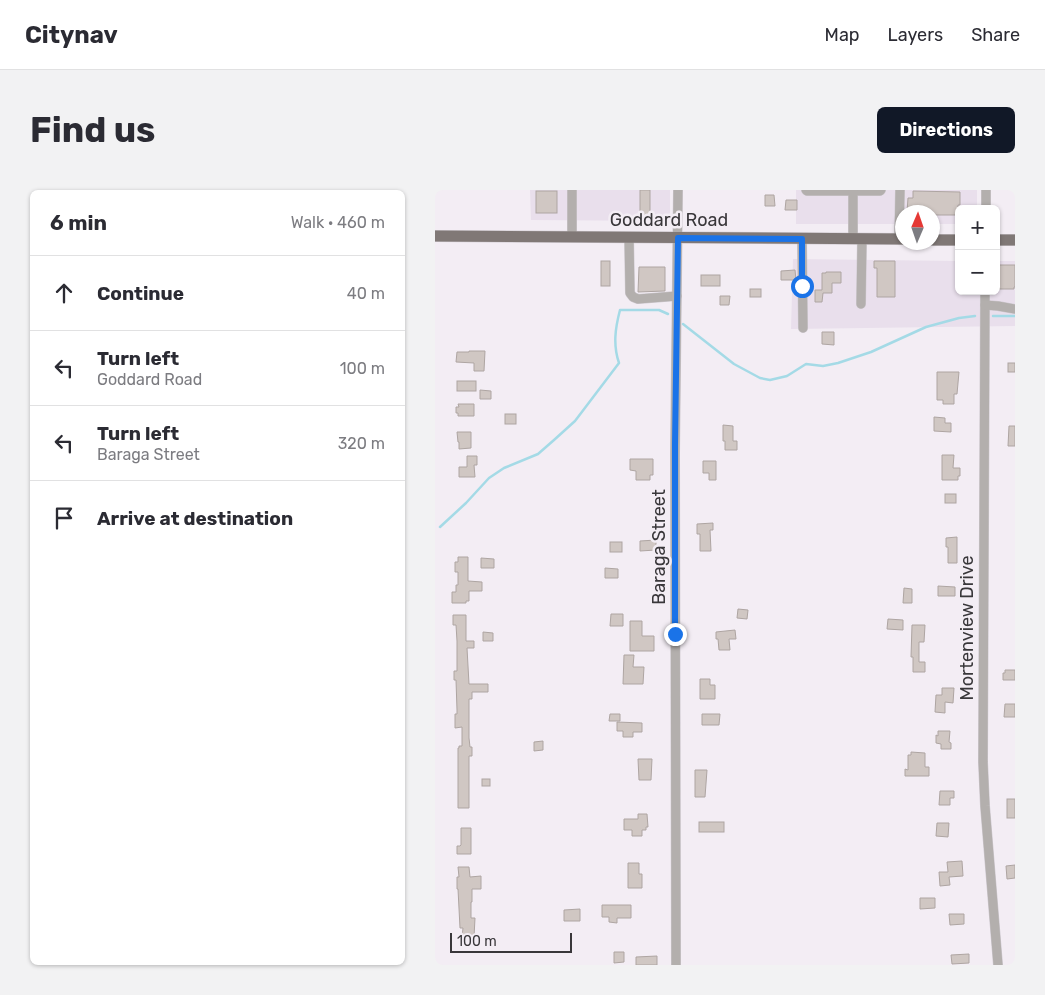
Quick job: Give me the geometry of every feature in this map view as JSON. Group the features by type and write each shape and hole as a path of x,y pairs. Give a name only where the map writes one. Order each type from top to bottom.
{"main road":[{"name":"Goddard Road","path":"435,236 895,239"},
{"path":"940,240 955,240"},
{"path":"1000,240 1015,240"}],"street":[{"path":"572,190 572,237"},
{"name":"Baraga Street","path":"676,965 675,444 678,190"},
{"path":"806,190 853,192 880,192 881,190"},
{"path":"900,190 900,205"},
{"path":"986,190 986,205"},
{"path":"853,192 861,304"},
{"path":"629,237 629,293 638,299 677,296"},
{"path":"802,239 803,328"},
{"name":"Mortenview Drive","path":"985,295 983,752 985,806 997,965"},
{"path":"985,305 1015,309"}],"shaded area":[{"path":"530,190 670,190 670,221 531,220"},
{"path":"796,190 977,190 977,205 955,205 955,224 940,224 940,205 895,205 895,224 796,224"},
{"path":"793,259 955,261 955,295 1000,295 1000,261 1015,261 1015,326 791,329"}],"building":[{"path":"640,190 650,190 650,215 640,215"},
{"path":"536,191 557,191 557,213 536,213"},
{"path":"913,191 960,192 960,205 955,205 955,215 940,215 940,205 908,205 908,198 913,198"},
{"path":"765,195 774,195 775,206 765,206"},
{"path":"786,200 797,200 797,210 785,210"},
{"path":"601,261 610,261 610,286 601,286"},
{"path":"874,261 895,261 895,297 877,297 877,268 874,268"},
{"path":"1000,265 1015,265 1014,289 1000,289"},
{"path":"639,267 665,267 665,291 638,292"},
{"path":"795,270 796,280 781,280 781,271"},
{"path":"841,272 841,283 832,283 832,293 823,293 822,302 815,302 815,290 822,290 822,273"},
{"path":"701,275 720,275 720,286 701,286"},
{"path":"750,289 761,289 761,297 750,297"},
{"path":"720,296 730,296 729,305 720,305"},
{"path":"822,332 834,332 834,345 822,344"},
{"path":"485,351 484,371 474,371 474,363 456,362 457,352"},
{"path":"1008,363 1015,363 1015,372 1008,372"},
{"path":"937,372 959,372 957,394 954,394 954,404 943,404 943,400 937,400"},
{"path":"457,381 476,381 476,391 457,391"},
{"path":"480,390 491,391 491,399 480,399"},
{"path":"458,404 474,404 474,416 458,416 456,407 459,407"},
{"path":"505,414 516,414 516,424 505,424"},
{"path":"934,417 945,418 945,423 951,423 951,432 934,431"},
{"path":"723,425 733,426 733,441 737,441 737,450 725,450"},
{"path":"1009,426 1015,426 1015,446 1008,446"},
{"path":"457,432 471,432 471,448 459,449"},
{"path":"942,455 954,455 953,468 960,468 958,480 942,480"},
{"path":"467,456 477,456 477,465 474,465 475,477 459,477 459,467 467,467"},
{"path":"630,459 653,459 653,475 650,475 650,480 636,480 636,471 630,470"},
{"path":"703,461 716,461 716,480 709,480 709,473 703,473"},
{"path":"945,494 956,494 956,503 945,503"},
{"path":"713,523 713,530 710,530 711,551 700,551 700,534 697,534 697,524"},
{"path":"957,537 957,563 948,563 946,538"},
{"path":"656,540 656,550 640,551 640,541"},
{"path":"610,542 622,542 622,552 610,552"},
{"path":"458,557 468,557 468,581 482,582 482,591 469,591 469,601 466,601 466,603 452,603 452,592 456,592 456,585 458,585 458,572 455,572 455,562 458,562"},
{"path":"481,558 494,559 494,568 481,568"},
{"path":"605,568 618,569 618,578 605,578"},
{"path":"938,586 955,587 955,596 938,596"},
{"path":"904,588 912,589 912,603 903,603"},
{"path":"738,609 748,610 747,619 737,618"},
{"path":"611,614 623,614 623,626 610,626"},
{"path":"453,615 466,615 466,641 474,641 474,648 467,648 469,684 488,684 488,692 472,692 472,699 469,699 469,738 472,756 469,756 469,808 458,808 458,748 462,746 462,727 455,728 455,714 457,714 457,710 454,671 457,671 457,641 456,625 453,625"},
{"path":"888,619 903,620 903,630 887,629"},
{"path":"630,621 642,621 642,636 654,636 654,651 630,651"},
{"path":"912,625 925,625 924,642 919,642 919,662 925,662 925,672 913,672 913,657 911,657"},
{"path":"735,630 736,639 729,639 730,650 719,650 716,632"},
{"path":"483,632 493,633 493,641 483,641"},
{"path":"624,655 634,655 633,667 644,667 643,684 623,684"},
{"path":"1005,670 1015,670 1015,680 1003,680"},
{"path":"700,679 710,679 710,685 715,685 715,699 700,699"},
{"path":"942,688 954,688 953,703 945,702 945,713 935,712 936,695 942,695"},
{"path":"1005,704 1015,704 1015,717 1004,717"},
{"path":"610,714 620,714 620,721 609,721"},
{"path":"702,714 720,714 719,725 702,725"},
{"path":"617,722 642,723 642,732 633,732 633,737 623,737 623,731 617,731"},
{"path":"938,731 950,731 949,742 951,743 951,749 941,749 941,744 936,743"},
{"path":"543,741 543,750 534,751 534,742"},
{"path":"911,752 925,753 925,767 929,767 929,776 905,776 905,769 908,770 908,755 911,755"},
{"path":"638,759 652,759 651,780 639,780"},
{"path":"695,770 707,770 705,797 695,797"},
{"path":"482,779 490,779 490,786 482,786"},
{"path":"940,791 954,791 954,798 950,798 950,805 939,805"},
{"path":"1007,799 1015,799 1015,818 1007,818"},
{"path":"638,814 647,814 648,827 646,827 646,830 642,830 642,836 632,836 632,830 624,830 624,819 638,819"},
{"path":"699,822 724,822 724,832 699,832"},
{"path":"937,823 949,823 948,837 936,836"},
{"path":"461,828 471,828 471,854 457,854 457,846 461,845"},
{"path":"962,861 963,876 949,877 950,885 940,886 939,872 948,872 947,862"},
{"path":"628,863 639,863 639,874 642,874 642,888 628,888"},
{"path":"1015,865 1015,878 1007,879 1006,866"},
{"path":"458,867 469,867 470,877 481,876 481,889 472,889 471,918 475,918 474,937 462,937 463,928 460,928 457,889"},
{"path":"920,898 935,898 935,908 920,909"},
{"path":"602,905 631,905 631,918 617,918 617,923 609,922 609,917 602,917"},
{"path":"580,909 580,921 564,921 564,910"},
{"path":"949,914 964,914 964,924 950,925"},
{"path":"614,952 624,952 624,962 614,963"},
{"path":"969,954 969,963 952,964 951,955"},
{"path":"657,956 657,965 636,965 636,957"}],"waterway":[{"path":"440,527 489,478 504,468 538,454 575,421 619,363 615,337 620,310 659,310 668,314"},
{"path":"683,324 734,364 760,378 770,380 787,376 806,364 823,366 838,363 871,352 926,327 959,318 975,316"},
{"path":"993,316 1015,316"}],"route":[{"path":"675,634 678,238 802,239 802,286"}]}
